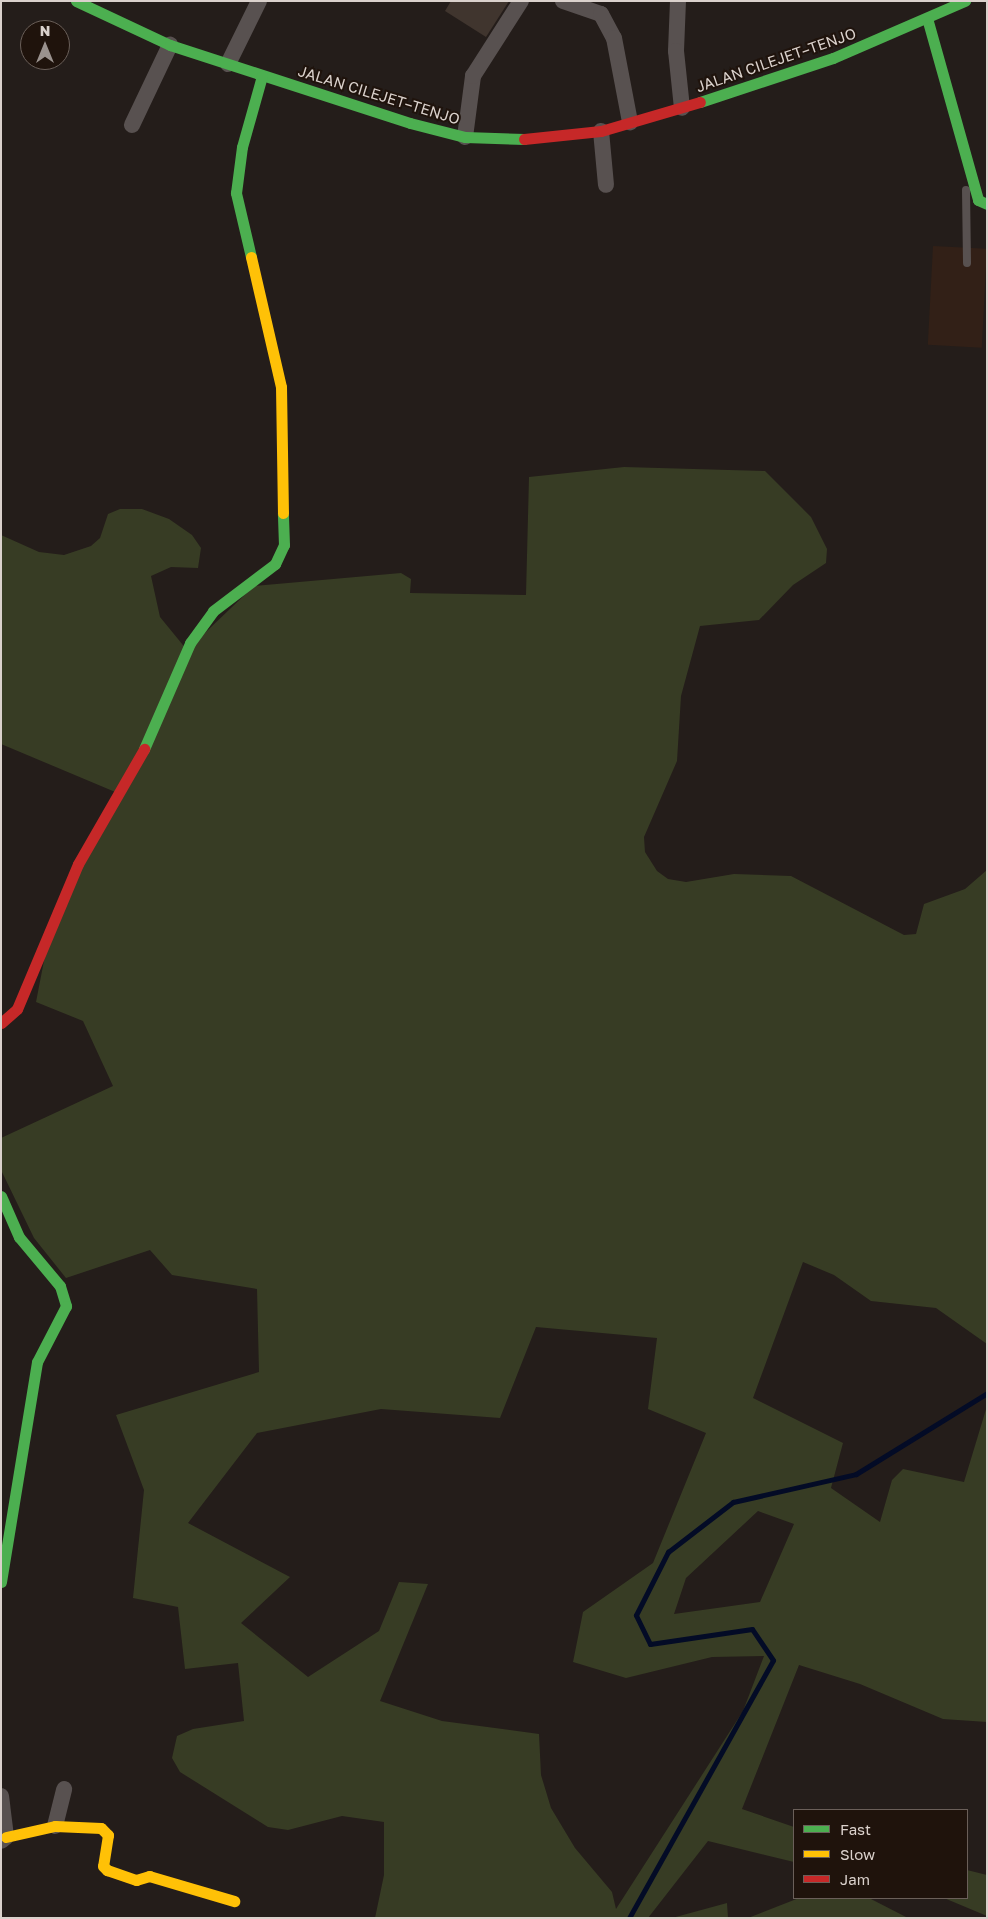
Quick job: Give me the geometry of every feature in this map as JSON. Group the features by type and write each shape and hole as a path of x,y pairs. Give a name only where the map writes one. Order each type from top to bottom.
{"street":[{"name":"JALAN CILEJET–TENJO","path":"76,1 170,45 262,76 465,137 516,140 601,130 682,108 833,58 965,1"},
{"path":"228,64 259,1"},
{"path":"465,137 473,76 521,1"},
{"path":"563,1 601,14 614,38 630,122"},
{"path":"678,1 676,52 682,108"},
{"path":"927,18 978,200 987,204"},
{"path":"132,125 170,45"},
{"path":"1,1023 17,1009 78,864 154,731 190,643 213,611 275,564 284,545 281,387 236,194 242,147 262,76"},
{"path":"601,130 606,185"},
{"path":"1,1196 19,1238 60,1286 66,1306 37,1362 29,1396 1,1582"},
{"path":"55,1826 64,1789"},
{"path":"1,1796 4,1839 55,1826 106,1831 103,1866 107,1870 136,1880 149,1876 234,1901"}],"lane":[{"path":"967,263 966,185 971,177"}],"shaded area":[{"path":"933,246 987,249 982,348 928,345"}],"green space":[{"path":"624,467 765,471 811,517 827,549 826,563 793,585 759,620 700,626 681,696 677,761 644,837 645,852 657,871 668,879 686,882 734,874 791,876 904,935 916,934 924,904 965,889 987,870 987,1344 936,1308 871,1301 834,1275 803,1262 753,1398 843,1443 831,1488 880,1522 892,1480 903,1469 964,1482 987,1406 987,1722 943,1719 860,1684 799,1665 742,1809 793,1827 793,1862 708,1841 648,1918 375,1918 384,1875 384,1822 342,1816 288,1830 268,1827 180,1772 172,1758 177,1736 193,1729 244,1721 238,1663 185,1669 178,1607 133,1598 144,1490 116,1415 259,1372 257,1289 172,1275 150,1250 66,1278 34,1238 1,1170 1,1138 113,1086 83,1021 36,1002 54,909 120,794 1,744 1,535 39,552 64,555 91,546 100,538 108,514 120,509 142,509 169,519 192,535 201,548 198,568 171,567 151,576 160,617 187,650 254,586 401,573 411,579 410,593 526,595 529,477","holes":["536,1327 657,1338 648,1409 706,1433 653,1563 583,1612 573,1662 626,1678 712,1657 764,1656 743,1711 616,1909 612,1892 575,1848 551,1808 541,1775 539,1734 442,1721 380,1701 428,1584 399,1582 379,1631 308,1677 241,1623 290,1577 188,1523 257,1433 381,1409 500,1418","758,1511 794,1524 760,1602 674,1614 686,1578"]},
{"path":"968,1870 987,1875 987,1916 946,1899 968,1899"},
{"path":"796,1899 871,1899 908,1918 748,1918"},
{"path":"727,1903 728,1918 672,1918"}],"building":[{"path":"451,1 509,1 486,37 445,11"}],"waterway":[{"path":"629,1918 773,1660 752,1629 650,1644 636,1615 668,1552 733,1502 856,1474 987,1393"}],"traffic: fast":[{"path":"76,1 170,45 410,123 465,137 524,139"},
{"path":"700,102 833,58 965,1"},
{"path":"927,18 978,200 987,204"},
{"path":"251,257 236,193 242,147 262,76"},
{"path":"144,749 190,643 213,611 275,564 284,545 283,513"},
{"path":"1,1196 19,1237 60,1286 66,1306 37,1362 1,1582"}],"traffic: slow":[{"path":"251,257 281,387 283,513"},
{"path":"6,1837 55,1826 101,1828 108,1835 103,1866 107,1870 136,1880 149,1876 234,1901"}],"traffic: jam":[{"path":"524,139 601,131 700,102"},
{"path":"1,1023 17,1009 78,864 144,749"}]}
